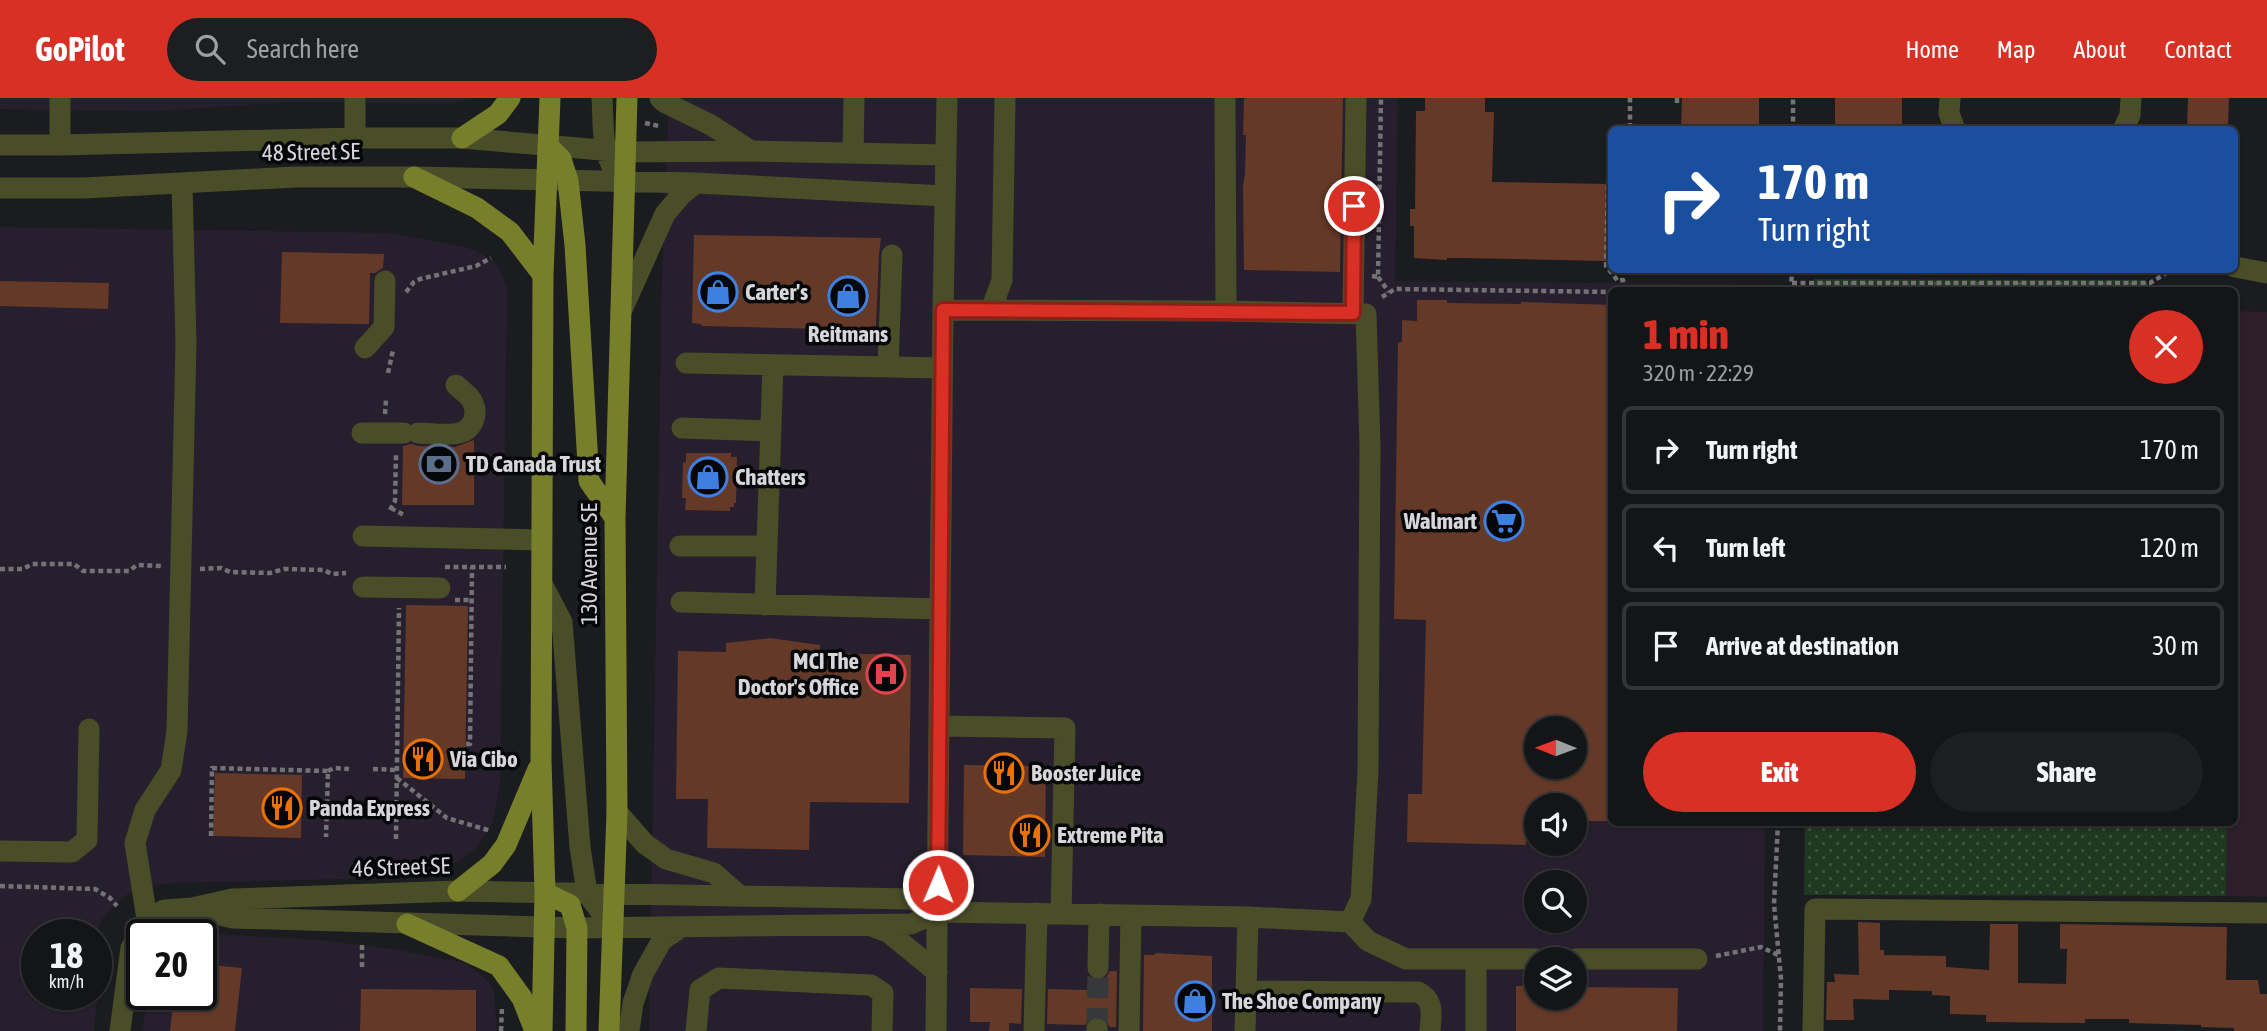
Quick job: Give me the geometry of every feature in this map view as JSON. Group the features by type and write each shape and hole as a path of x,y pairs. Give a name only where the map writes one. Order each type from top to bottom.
{"main road":[{"path":"462,138 498,114 510,98"},
{"name":"130 Avenue SE","path":"542,1031 545,893 541,760 544,400 542,275 550,98"},
{"name":"130 Avenue SE","path":"609,1031 617,811 615,518 623,183 615,152 627,98"},
{"path":"548,146 561,159 568,181 575,245 589,481 615,518"},
{"path":"414,177 477,208 510,232 542,275"},
{"path":"458,891 492,864 506,845 541,760"},
{"path":"545,893 570,905 577,928 576,1031"},
{"path":"407,924 499,966 522,998 535,1031"}],"street":[{"path":"60,98 60,145"},
{"path":"355,98 355,138"},
{"path":"602,98 615,152"},
{"path":"660,98 711,125 751,152"},
{"path":"853,153 854,98"},
{"path":"936,1031 947,98"},
{"path":"990,310 1002,280 1005,98"},
{"path":"1225,98 1226,311"},
{"path":"1353,313 1356,98"},
{"path":"1950,98 1949,113 1954,126"},
{"path":"2125,126 2130,115 2131,98"},
{"name":"48 Street SE","path":"0,145 462,138 615,152 946,155"},
{"name":"48 Street SE","path":"0,188 84,188 296,177 414,177 696,183 945,195"},
{"path":"621,312 665,214 681,195 696,183"},
{"path":"147,919 135,843 145,810 171,770 177,731 186,343 182,184"},
{"path":"888,367 892,255"},
{"path":"2238,268 2267,273"},
{"path":"365,348 384,327 385,281"},
{"path":"943,310 1366,314 1370,485 1368,771 1362,899 1350,922"},
{"path":"686,363 942,368"},
{"path":"765,605 773,365"},
{"path":"362,433 406,438 468,430 474,420 475,408 471,399 456,385"},
{"path":"682,428 770,431"},
{"path":"363,536 541,540"},
{"path":"680,545 766,546"},
{"path":"355,580 444,594"},
{"path":"542,584 562,622 580,847 587,893 612,927"},
{"path":"681,602 940,610"},
{"path":"940,726 1065,728 1061,914"},
{"path":"0,851 72,852 87,840 89,729"},
{"path":"617,811 645,844 666,859 714,873 740,896"},
{"name":"46 Street SE","path":"147,919 164,910 192,908 232,899 458,891 911,899 938,912"},
{"name":"46 Street SE","path":"192,908 233,918 544,928 911,924 938,912"},
{"path":"1813,1031 1815,909 2267,913"},
{"path":"938,912 1248,917 1350,922 1368,941 1406,959 1524,959"},
{"path":"1034,1031 1037,913"},
{"path":"1098,968 1099,915"},
{"path":"1129,1031 1131,915"},
{"path":"1245,1031 1248,917"},
{"path":"862,924 888,932 937,972"},
{"path":"629,1031 643,974 662,940 680,928"},
{"path":"1476,959 1476,1031"},
{"path":"1587,959 1697,959"},
{"path":"696,1031 700,990 719,978 871,985 883,993 883,1031"},
{"path":"120,1031 126,986"},
{"path":"1246,991 1418,992 1426,996 1431,1004 1430,1031"}],"path":[{"path":"1381,98 1378,276 1389,292"},
{"path":"1630,98 1630,126"},
{"path":"1793,98 1793,126"},
{"path":"644,123 659,126"},
{"path":"1608,181 1608,268"},
{"path":"404,303 404,294 420,279 476,266 491,258"},
{"path":"1612,273 1618,281 1623,280 1623,287"},
{"path":"1791,287 1792,273"},
{"path":"1792,283 2150,283 2166,273"},
{"path":"1366,276 1378,276"},
{"path":"1382,297 1395,289 1608,292"},
{"path":"388,373 395,341"},
{"path":"388,517 395,501 406,438"},
{"path":"0,569 23,569 32,564 74,564 83,571 129,571 137,565 169,568"},
{"path":"466,744 470,744 472,567"},
{"path":"195,569 220,568 230,572 270,573 284,569 324,570 355,580"},
{"path":"444,594 471,600"},
{"path":"396,839 400,600"},
{"path":"211,836 212,768 233,772 293,773 349,769"},
{"path":"373,769 397,770"},
{"path":"326,837 328,771"},
{"path":"397,778 447,818 492,831"},
{"path":"1777,826 1774,904 1781,979 1780,1031"},
{"path":"0,886 95,889 102,891 117,905"},
{"path":"362,943 362,967"},
{"path":"1697,959 1762,947 1779,956"},
{"path":"501,1031 502,1003"}],"shaded area":[{"path":"0,98 474,98 450,104 292,102 155,111 0,109"},
{"path":"669,98 1398,98 1395,281 1772,285 1608,287 1608,826 1765,826 1763,1031 649,1031 662,276"},
{"path":"0,227 390,233 464,247 493,261 501,272 507,289 500,785 493,822 477,847 461,860 415,875 392,878 168,883 139,888 123,897 102,919 21,919 21,1010 96,1010 94,1031 0,1031"},
{"path":"2238,311 2267,312 2267,897 2226,896 2227,826 2238,826"},
{"path":"217,934 320,940 392,949 462,962 489,982 494,992 497,1031 143,1031 145,1010 217,1010"}],"green space":[{"path":"1814,279 2145,280 2149,287 1813,287"},
{"path":"1805,826 2227,826 2226,896 1804,895"}],"building":[{"path":"1343,98 1340,272 1244,270 1243,186 1246,135 1243,135 1244,99"},
{"path":"1425,98 1485,98 1485,112 1494,112 1492,182 1607,184 1606,261 1414,258 1414,226 1410,226 1410,209 1415,209 1416,111 1425,111"},
{"path":"1682,98 1759,98 1759,126 1681,126"},
{"path":"1835,98 1902,98 1902,126 1835,126"},
{"path":"2188,98 2229,98 2228,126 2187,126"},
{"path":"694,235 881,238 876,326 867,327 867,330 701,326 692,323"},
{"path":"282,252 384,254 383,268 370,273 369,324 280,323"},
{"path":"0,281 109,283 108,309 0,306"},
{"name":"Walmart","path":"1417,300 1447,300 1447,303 1608,305 1608,821 1587,821 1587,793 1524,793 1524,845 1407,842 1408,794 1422,794 1426,620 1394,619 1398,343 1402,342 1402,320 1417,321"},
{"path":"474,440 474,505 402,505 403,446 411,444 455,447"},
{"path":"686,453 731,453 731,457 737,457 736,503 734,507 730,507 730,511 685,510 686,498 682,498 683,462 686,463"},
{"path":"406,605 468,606 465,779 403,778"},
{"path":"770,638 820,645 820,653 911,655 909,803 810,802 809,850 707,848 708,799 676,799 678,651 726,652 726,643"},
{"path":"964,765 1046,766 1045,857 963,855"},
{"path":"215,773 302,775 301,838 213,836"},
{"path":"1858,922 1880,923 1880,950 1884,950 1884,955 1946,956 1946,967 1989,970 1990,924 2018,924 2018,983 2066,984 2067,949 2060,949 2060,924 2227,927 2226,980 2258,980 2260,994 2267,994 2267,1031 2234,1031 2234,1028 2201,1025 2129,1023 2129,1019 2085,1019 2085,1023 1986,1022 1986,1015 1950,1014 1950,996 1932,995 1932,991 1889,990 1889,1000 1853,999 1854,1020 1826,1020 1827,982 1835,982 1834,974 1859,975"},
{"path":"1155,953 1212,956 1212,1031 1143,1031 1144,955"},
{"path":"217,966 242,968 235,1031 170,1031 172,1010 217,1010"},
{"path":"1110,971 1117,971 1116,1027 1110,1027 1104,1018 1098,1016 1090,1018 1085,1025 1047,1024 1048,989 1088,990 1088,976 1098,981 1105,979"},
{"path":"1516,986 1524,986 1524,1010 1587,1010 1587,987 1678,988 1677,1031 1516,1031"},
{"path":"970,988 1022,989 1021,1024 1009,1023 1009,1031 989,1031 990,1022 970,1022"},
{"path":"361,989 476,990 476,1031 360,1031"}],"tunnel":[{"path":"1097,1029 1098,968"}],"place":[{"name":"Carter's","path":"718,292"},
{"name":"Reitmans","path":"848,296"},
{"name":"TD Canada Trust","path":"439,464"},
{"name":"Chatters","path":"708,477"},
{"name":"Walmart","path":"1504,521"},
{"name":"MCI The Doctor's Office","path":"886,674"},
{"name":"Via Cibo","path":"423,759"},
{"name":"Booster Juice","path":"1004,773"},
{"name":"Panda Express","path":"282,808"},
{"name":"Extreme Pita","path":"1030,835"},
{"name":"The Shoe Company","path":"1195,1001"}],"route":[{"path":"938,885 943,310 1353,313 1354,206"}]}
